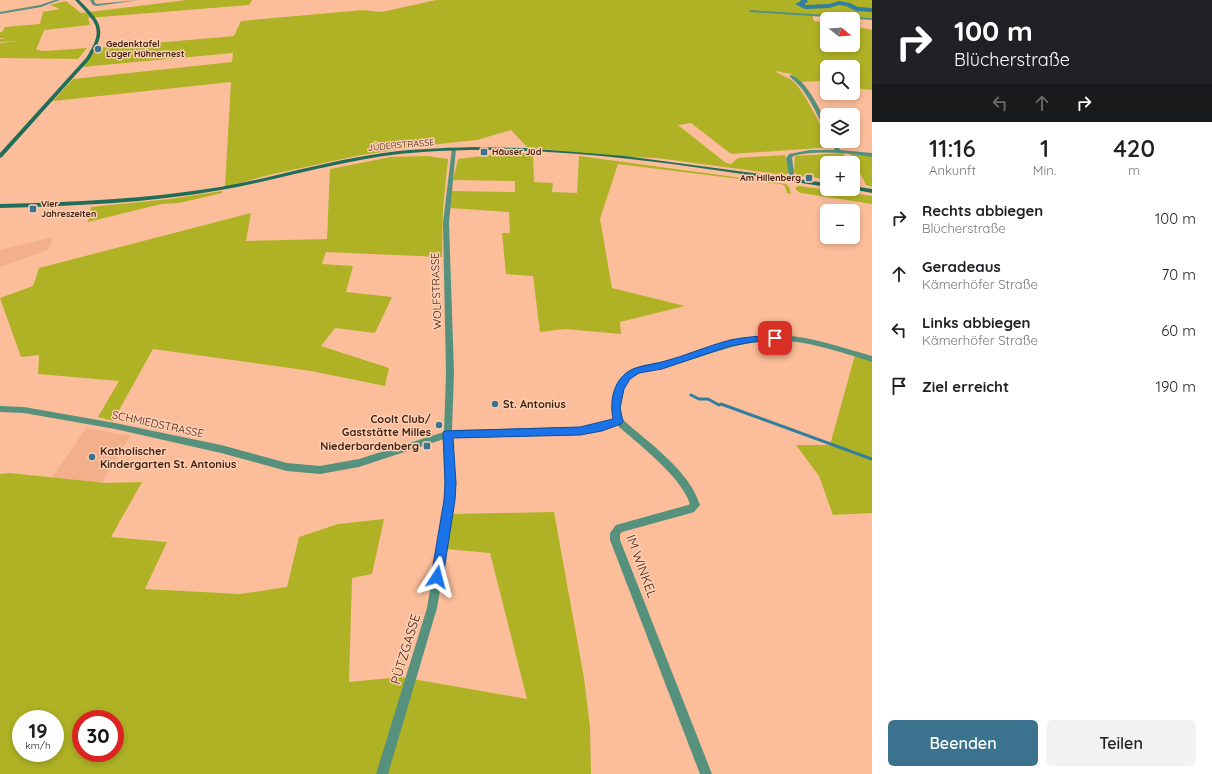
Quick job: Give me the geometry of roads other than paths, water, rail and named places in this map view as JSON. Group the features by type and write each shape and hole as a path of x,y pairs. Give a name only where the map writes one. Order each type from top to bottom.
{"main road":[{"path":"0,156 88,59 98,43 100,37 99,26 88,11 77,0"},
{"name":"JÜDERSTRASSE","path":"0,206 121,201 171,196 224,188 358,157 403,151 454,148 528,149 583,153 820,184"},
{"path":"860,189 872,190"}],"street":[{"path":"0,13 41,6 58,0"},
{"path":"92,0 95,5 137,0"},
{"path":"750,11 872,19"},
{"path":"791,76 796,79 807,94 820,117"},
{"name":"WOLFSTRASSE","path":"448,434 450,373 446,223 454,148"},
{"path":"792,180 789,158 791,155 798,153 838,151 872,155"},
{"path":"618,421 615,408 619,388 627,377 636,370 662,366 729,344 752,339 775,338 810,342 872,359"},
{"name":"SCHMIEDSTRASSE","path":"0,409 24,410 115,426 221,449 287,467 320,470 359,463 448,434 580,431 618,421"},
{"name":"IM WINKEL","path":"618,421 676,474 695,499 695,505 691,509 619,528 615,533 615,540 706,774"},
{"name":"PÜTZGASSE","path":"382,774 432,608 450,500 448,434"}],"waterway":[{"path":"803,0 805,2 798,4 805,7 829,6 839,3 848,4 856,9 872,10"},
{"path":"691,395 699,399 708,399 719,405 721,404 872,459"}],"place":[{"name":"Gedenktafel Lager Hühnernest","path":"98,49"},
{"name":"Häuser Jüd","path":"484,152"},
{"name":"Am Hillenberg","path":"809,178"},
{"name":"Vier Jahreszeiten","path":"33,209"},
{"name":"St. Antonius","path":"495,404"},
{"name":"Coolt Club/ Gaststätte Milles","path":"439,425"},
{"name":"Niederbardenberg","path":"427,446"},
{"name":"Katholischer Kindergarten St. Antonius","path":"92,457"}]}
